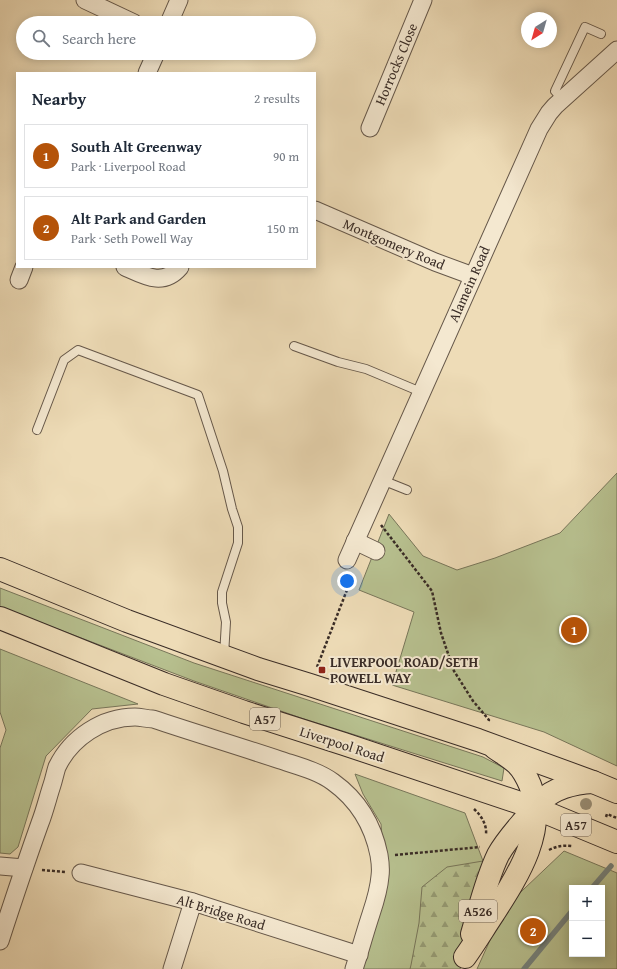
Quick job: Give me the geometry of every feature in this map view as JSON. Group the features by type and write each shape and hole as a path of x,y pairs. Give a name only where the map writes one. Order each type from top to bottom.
{"main road":[{"path":"0,569 127,621 258,669 483,742 617,792"},
{"name":"Liverpool Road","path":"0,618 164,684 535,808 617,842"},
{"path":"483,742 517,764 526,776 532,791 535,808"},
{"path":"535,808 543,799 554,791 565,786 593,782"},
{"name":"A526","path":"463,963 509,890 524,861 530,846 534,828 535,808"}],"street":[{"path":"86,0 119,16"},
{"path":"172,16 180,0"},
{"name":"Horrocks Close","path":"370,128 423,0"},
{"name":"Alamein Road","path":"347,560 539,129 549,113 562,99 617,50"},
{"path":"147,72 153,60"},
{"name":"Montgomery Road","path":"316,210 435,262 473,276"},
{"path":"127,268 154,278 168,276 179,268"},
{"path":"355,541 376,551"},
{"path":"0,941 57,768 66,752 89,730 103,723 134,717 153,719 316,773 332,781 356,803 372,830 377,845 380,860 380,875 377,894 356,962"},
{"path":"0,866 24,868"},
{"name":"Alt Bridge Road","path":"81,873 193,902 356,962"},
{"path":"172,969 193,902"}],"lane":[{"path":"562,99 555,91 585,27 601,34"},
{"path":"294,346 338,362 366,369 421,392"},
{"path":"37,430 64,360 78,350 198,395 223,471 238,527 238,543 222,592 222,603 226,622 224,656"},
{"path":"382,480 407,490"}],"path":[{"path":"369,509 432,591 441,633 454,671 473,701 489,720 483,742"},
{"path":"310,685 354,572 347,560"},
{"path":"546,851 555,847 575,846"},
{"path":"380,860 395,855 484,847"},
{"path":"24,868 81,873"}],"green space":[{"path":"617,473 617,766 544,732 392,685 414,612 359,590 389,514 423,556 457,570 495,558 560,533"},
{"path":"0,588 194,663 483,757 504,768 502,781 301,718 194,681 0,607"},
{"path":"0,649 138,704 92,709 46,756 18,847 10,854 0,853 0,748 6,730 0,712"},
{"path":"355,774 465,813 483,861 438,969 359,969 385,878 381,824 363,794"},
{"path":"564,851 617,873 617,969 477,969 505,907"},
{"path":"483,861 493,866 460,969 410,969 419,923 422,887 447,867"}],"waterway":[{"path":"595,885 611,866"},
{"path":"524,969 569,915"}],"place":[{"name":"South Alt Greenway","path":"574,630"},
{"name":"LIVERPOOL ROAD/SETH POWELL WAY","path":"322,670"},
{"name":"Alt Park and Garden","path":"533,931"}]}
